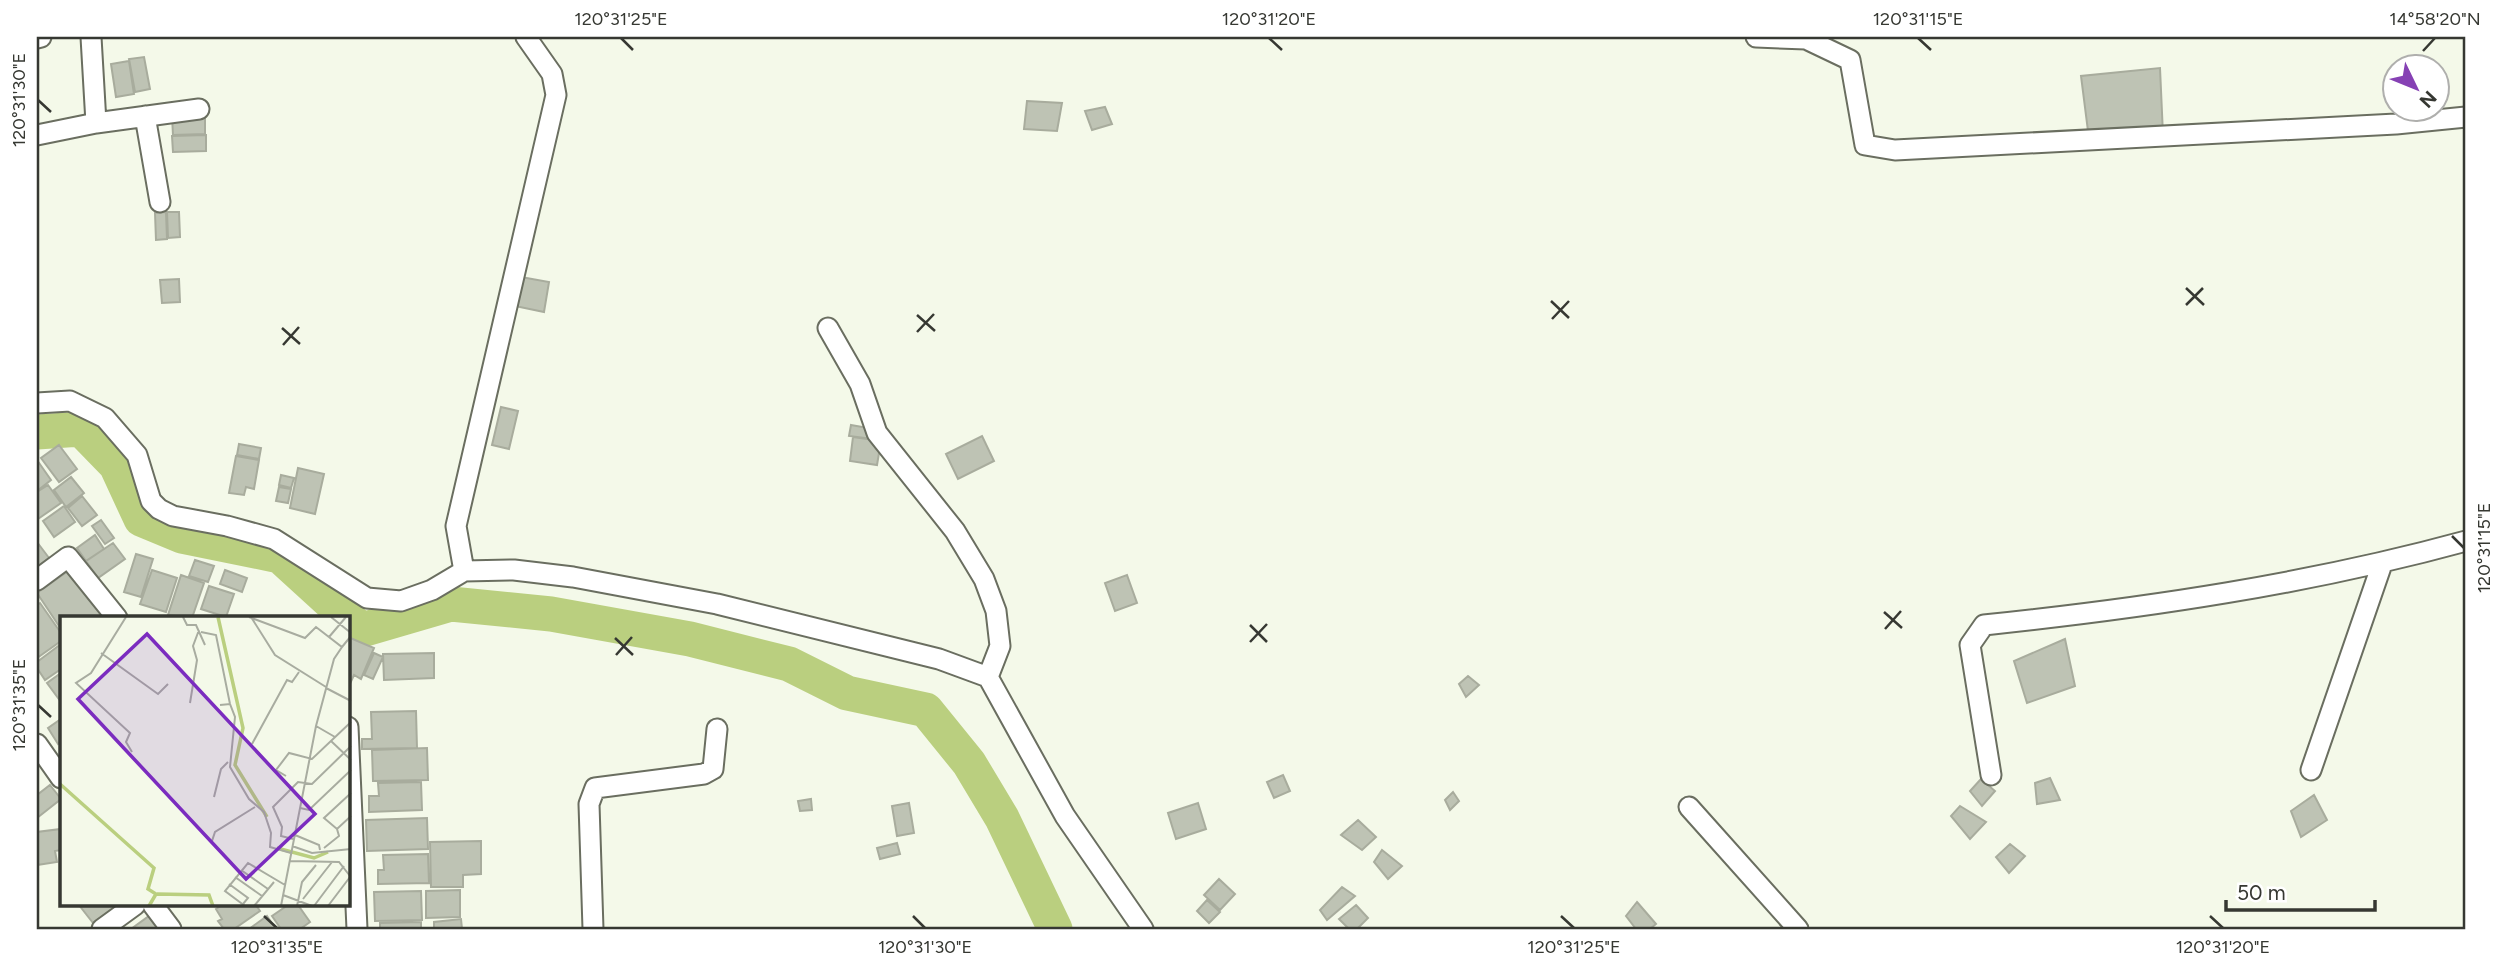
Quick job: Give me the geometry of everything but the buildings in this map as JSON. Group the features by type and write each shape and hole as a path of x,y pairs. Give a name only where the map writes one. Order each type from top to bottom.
{"street":[{"path":"90,37 96,123"},
{"path":"464,571 456,526 556,95 552,74 526,37"},
{"path":"1756,37 1806,39 1850,60 1865,145 1895,150 2368,125 2466,117"},
{"path":"37,135 96,123 199,109"},
{"path":"145,116 160,202"},
{"path":"828,328 860,384 877,432 955,531 984,579 996,611 1000,646 988,677"},
{"path":"37,403 70,401 106,418 138,455 151,501 159,509 173,516 227,526 274,539 367,598 401,601 432,590 464,571 514,570 573,577 717,604 939,659 988,677 1006,715 1038,763 1065,816 1143,929"},
{"path":"1991,775 1970,645 1984,625 2105,612 2382,564 2466,541"},
{"path":"37,580 68,557 115,616"},
{"path":"2311,770 2382,564"},
{"path":"593,929 589,804 595,788 704,774 713,769 717,729"},
{"path":"37,744 60,777"},
{"path":"350,772 357,929"},
{"path":"1689,807 1798,929"},
{"path":"102,929 134,906"},
{"path":"154,906 171,929"}],"waterway":[{"path":"37,432 81,429 116,465 141,519 182,536 280,556 346,616"},
{"path":"350,620 362,630 451,604 551,614 690,639 789,664 847,693 926,710 969,763 1002,818 1055,929"}]}
